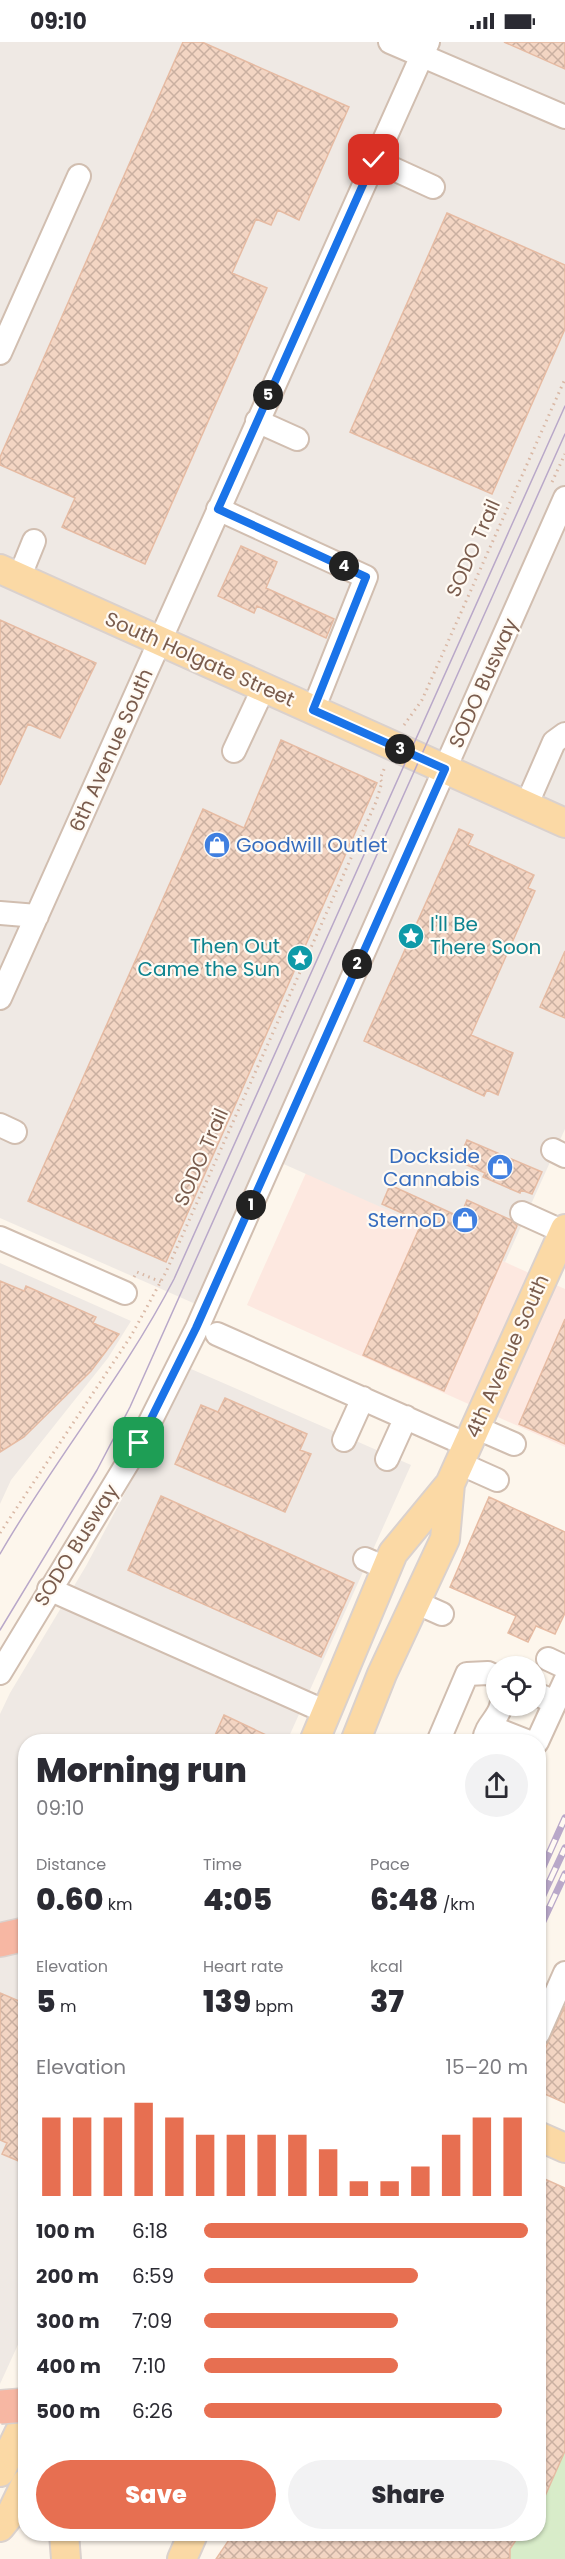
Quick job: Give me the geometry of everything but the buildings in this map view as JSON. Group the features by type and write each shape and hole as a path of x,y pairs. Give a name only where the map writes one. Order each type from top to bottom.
{"highway":[{"path":"0,1940 18,1936"},
{"path":"0,2407 18,2406"}],"main road":[{"name":"South Holgate Street","path":"10,573 565,823"},
{"name":"4th Avenue South","path":"358,1734 382,1674 445,1539 462,1455 564,1230"},
{"path":"317,1734 387,1562 424,1528 462,1455"},
{"path":"336,1734 387,1562"},
{"path":"379,1734 399,1680 410,1614"},
{"path":"546,2140 565,2148"},
{"path":"0,2472 18,2435"},
{"path":"65,2541 66,2559"},
{"path":"182,2559 190,2541"}],"street":[{"path":"390,42 425,49 565,117"},
{"name":"6th Avenue South","path":"0,998 425,49"},
{"path":"374,160 432,187"},
{"path":"0,353 79,176"},
{"path":"257,421 297,439"},
{"name":"SODO Busway","path":"0,1673 139,1443 196,1328 565,498"},
{"path":"218,509 366,577 313,710"},
{"path":"10,573 34,540"},
{"path":"234,751 264,687"},
{"path":"526,806 557,758 554,742 565,734"},
{"path":"0,913 37,916"},
{"path":"522,1213 564,1230"},
{"path":"0,1238 125,1293"},
{"path":"217,1334 406,1417 497,1480"},
{"path":"344,1440 363,1398"},
{"path":"387,1459 406,1417"},
{"path":"462,1455 514,1444"},
{"path":"49,1589 326,1712"},
{"path":"410,1614 442,1614"},
{"path":"441,1734 467,1674 486,1673"},
{"path":"546,1697 565,1681"},
{"path":"485,1734 498,1716"},
{"path":"538,1734 542,1716"},
{"path":"546,2016 565,1973"}],"path":[{"name":"SODO Trail","path":"403,727 422,700 565,379"},
{"name":"SODO Trail","path":"0,1533 131,1336 166,1272 376,802 383,771"}],"shaded area":[{"path":"0,42 565,42 565,1129 505,1262 279,1162 216,1313 0,1218"},
{"path":"306,1173 565,1289 565,1447 247,1305"},
{"path":"0,1263 131,1321 108,1358 11,1480 0,1504"},
{"path":"191,1369 411,1465 290,1734 18,1734 18,2345 0,2384 0,1714 10,1693 86,1566"}],"green space":[{"path":"565,2308 565,2559 388,2559 401,2541 546,2541 546,2335"}],"tram line":[{"path":"0,1554 133,1350 174,1279 565,406"},
{"path":"0,1630 97,1470 130,1407 565,434"}],"railway":[{"path":"546,1860 565,1818"},
{"path":"546,1889 565,1848"},
{"path":"546,1915 565,1874"}],"place":[{"name":"Goodwill Outlet","path":"217,845"},
{"name":"I'll Be There Soon","path":"411,936"},
{"name":"Then Out Came the Sun","path":"300,958"},
{"name":"Dockside Cannabis","path":"500,1167"},
{"name":"SternoD","path":"465,1220"}],"route":[{"path":"139,1443 196,1328 445,769 313,710 366,577 218,509 374,160"}]}
